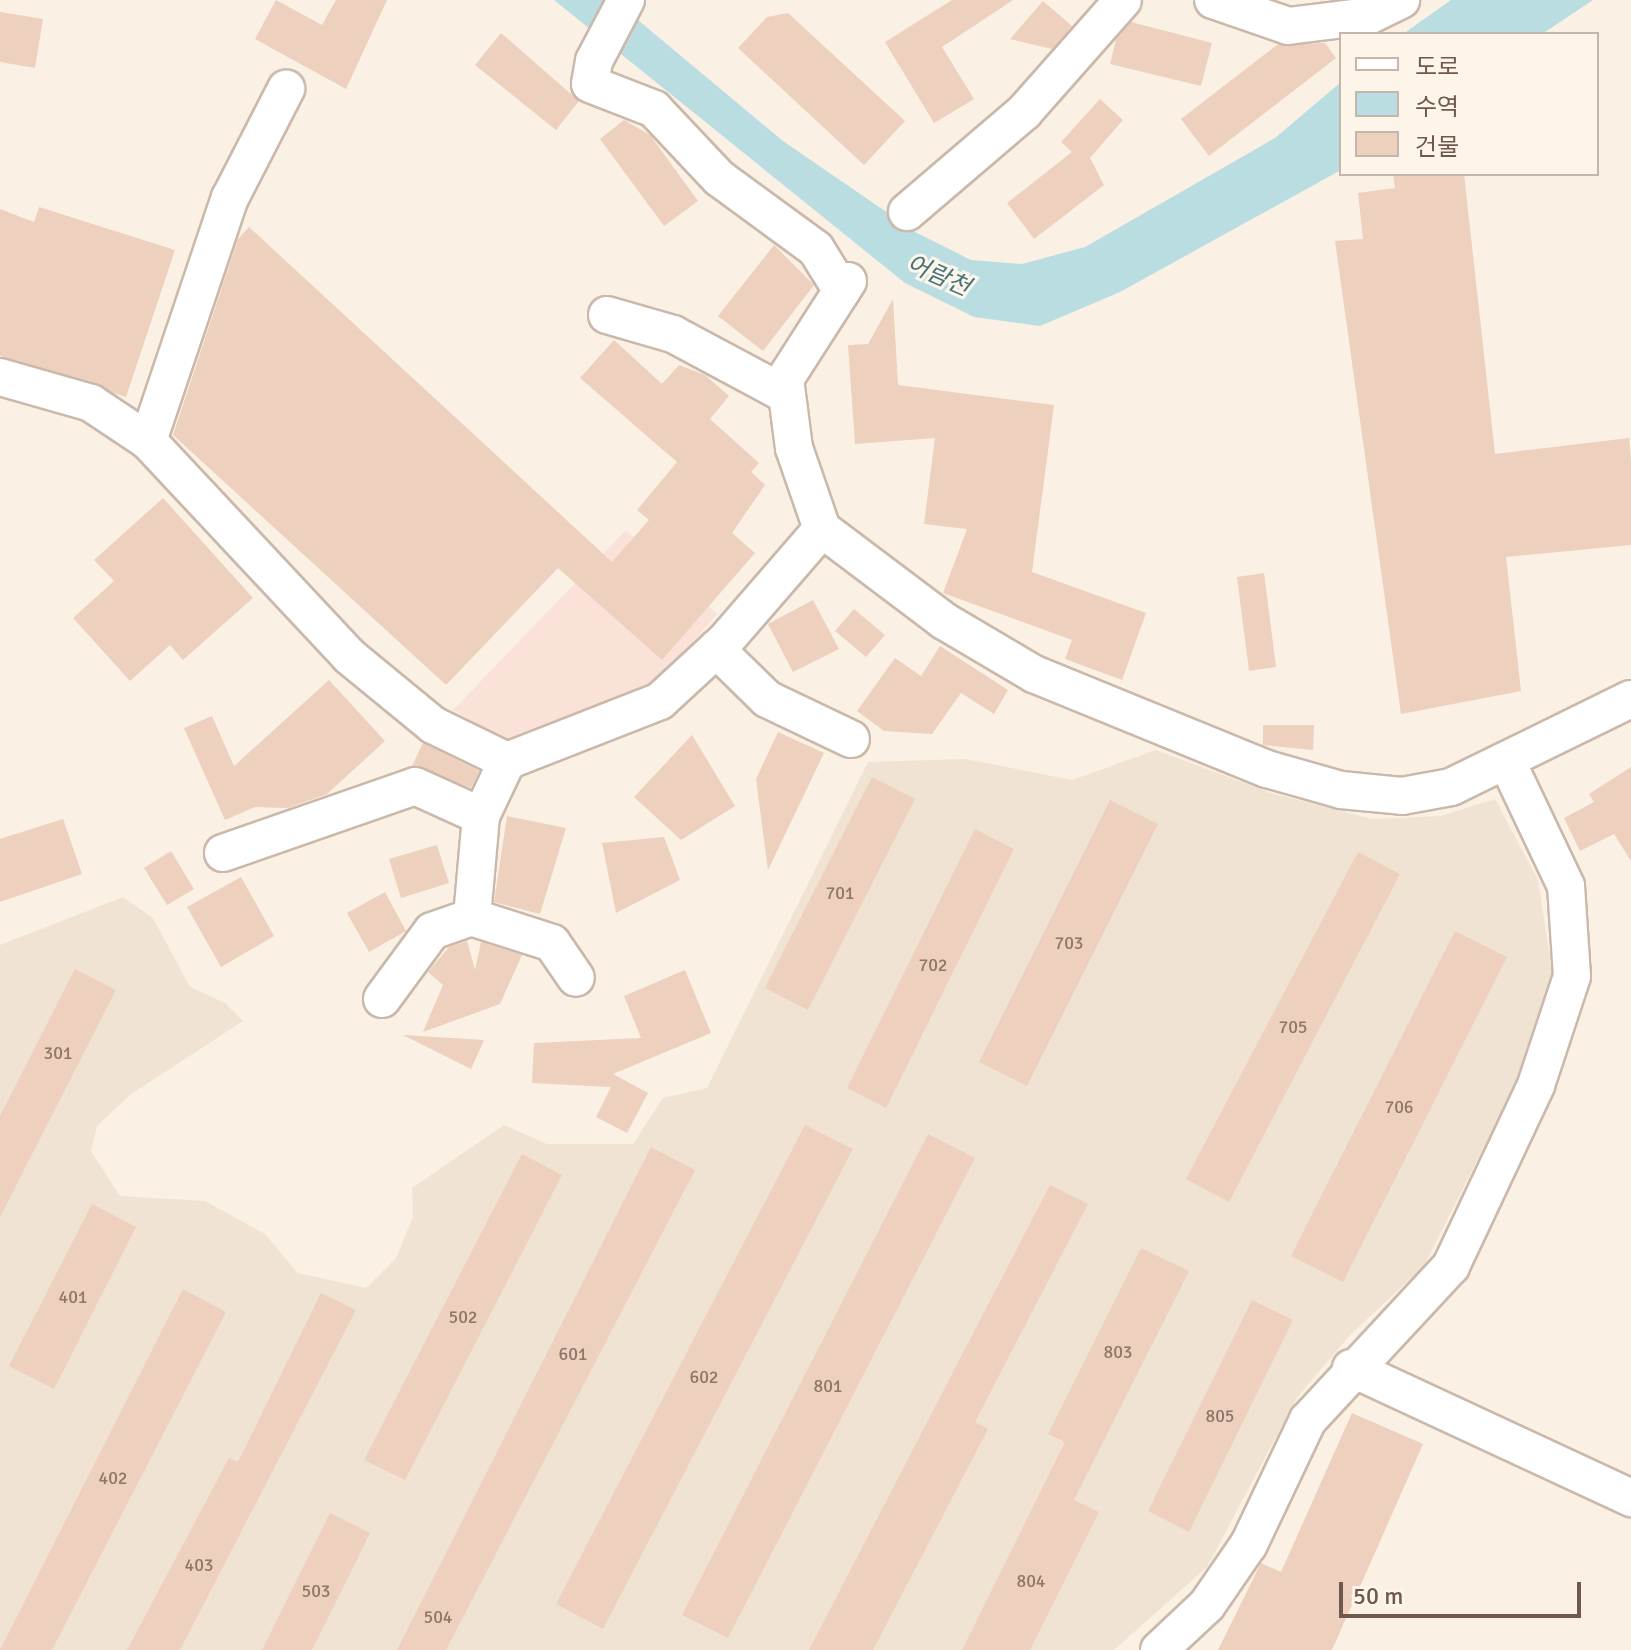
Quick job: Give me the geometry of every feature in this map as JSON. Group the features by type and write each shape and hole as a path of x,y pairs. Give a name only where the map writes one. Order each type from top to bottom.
{"street":[{"path":"626,0 594,61 590,84 654,109 719,178 816,249 845,286 785,379 794,448 822,529 944,621 1034,674 1267,769 1341,790 1402,796 1451,787 1631,699"},
{"path":"907,212 1024,112 1123,0"},
{"path":"1213,0 1288,26 1368,16 1401,0"},
{"path":"148,441 230,198 286,89"},
{"path":"607,315 673,334 787,395"},
{"path":"0,377 91,403 148,441 349,656 433,725 507,761"},
{"path":"471,917 481,816 507,761 660,701 716,649 822,529"},
{"path":"716,649 767,699 851,739"},
{"path":"1159,1650 1207,1605 1249,1544 1308,1420 1351,1368 1451,1266 1531,1098 1572,976 1566,886 1507,762"},
{"path":"223,853 415,786 481,816"},
{"path":"382,999 432,931 471,917 552,943 576,978"},
{"path":"1351,1368 1631,1498"}],"shaded area":[{"path":"626,530 717,614 666,674 616,703 506,740 453,710"},
{"path":"1156,750 1271,793 1372,819 1440,816 1495,799 1538,880 1552,971 1518,1079 1424,1266 1351,1334 1298,1396 1207,1567 1114,1650 0,1650 0,945 123,897 153,918 190,987 225,1003 243,1021 130,1095 97,1126 91,1151 120,1196 205,1201 265,1234 298,1273 366,1288 396,1258 413,1217 412,1188 504,1125 547,1144 633,1144 663,1098 707,1088 868,762 966,759 1072,780"}],"water":[{"name":"어람천","path":"554,0 614,0 783,141 917,233 971,260 1022,264 1085,247 1275,138 1339,84 1339,171 1120,292 1040,326 974,317 905,283"},
{"path":"1451,0 1593,0 1545,32 1406,32"}],"building":[{"path":"276,0 322,25 336,0 387,0 346,89 255,39"},
{"path":"952,0 1013,0 942,47 974,99 934,123 885,42"},
{"path":"1043,1 1072,26 1052,49 1010,39"},
{"path":"0,12 43,19 35,68 0,62"},
{"path":"788,13 905,121 864,165 738,48 767,17"},
{"path":"1131,22 1212,43 1201,86 1110,64 1116,40"},
{"path":"501,33 579,101 556,130 475,65"},
{"path":"1325,43 1336,58 1209,156 1181,119 1277,45"},
{"path":"1100,99 1123,120 1090,158 1104,185 1034,239 1007,203 1072,152 1061,142"},
{"path":"624,120 650,135 698,201 664,226 600,139"},
{"path":"1393,176 1464,176 1495,454 1629,438 1631,460 1631,545 1506,557 1521,691 1401,714 1335,241 1363,239 1358,193 1395,188"},
{"path":"39,207 175,250 126,397 0,356 0,209 34,222"},
{"path":"249,227 612,562 649,520 637,510 677,462 580,378 614,340 662,384 679,365 705,375 729,396 710,419 759,463 751,472 765,485 732,533 755,553 662,660 558,568 446,685 173,435 238,239"},
{"path":"774,245 814,285 763,351 718,316"},
{"path":"893,299 898,385 1054,405 1032,572 1146,613 1122,680 1065,659 1072,640 943,593 967,529 924,524 935,438 855,444 848,345 868,344"},
{"path":"163,498 253,598 183,660 170,645 130,681 73,618 114,581 94,560"},
{"path":"1264,573 1276,667 1249,671 1237,577"},
{"path":"813,600 839,649 793,672 768,624"},
{"path":"854,609 885,635 866,657 835,631"},
{"path":"940,646 1008,690 994,714 961,693 932,734 884,731 857,711 895,658 921,676"},
{"path":"329,680 385,741 327,794 288,808 255,807 225,820 184,728 212,716 234,766"},
{"path":"1263,725 1314,725 1313,750 1263,745"},
{"path":"778,732 824,753 768,870 756,779"},
{"path":"692,735 735,806 681,840 634,797"},
{"path":"423,743 479,771 471,788 412,766"},
{"path":"1631,767 1631,861 1614,834 1580,851 1564,818 1594,802 1589,794"},
{"path":"872,777 915,799 808,1010 765,988"},
{"path":"1110,800 1158,824 1027,1086 979,1062"},
{"path":"507,816 566,828 540,914 494,902"},
{"path":"63,819 82,874 0,902 0,839"},
{"path":"975,829 1014,849 886,1108 847,1088"},
{"path":"664,837 680,880 616,913 602,843"},
{"path":"437,845 449,883 401,898 389,859"},
{"path":"171,851 194,889 167,905 144,868"},
{"path":"1358,852 1400,874 1229,1202 1186,1179"},
{"path":"241,877 274,936 221,967 187,907"},
{"path":"385,892 406,931 369,952 347,913"},
{"path":"1455,931 1507,957 1343,1282 1291,1256"},
{"path":"467,941 475,970 481,942 522,955 500,1004 423,1032 443,985 428,972 449,947"},
{"path":"75,969 116,990 0,1217 0,1116"},
{"path":"685,970 711,1033 613,1074 648,1093 627,1133 596,1117 611,1087 532,1083 534,1043 641,1038 624,996"},
{"path":"403,1035 484,1040 471,1069"},
{"path":"805,1125 853,1149 603,1629 556,1604"},
{"path":"928,1134 975,1158 728,1638 682,1615"},
{"path":"651,1147 695,1170 446,1650 397,1650"},
{"path":"522,1154 562,1175 405,1480 364,1460"},
{"path":"1050,1185 1088,1204 975,1422 988,1429 873,1650 809,1650"},
{"path":"92,1204 136,1227 54,1389 9,1366"},
{"path":"1141,1248 1189,1271 1074,1500 1099,1512 1030,1650 962,1650 1065,1442 1048,1434"},
{"path":"183,1289 226,1312 52,1650 0,1650"},
{"path":"321,1293 356,1310 180,1650 127,1650 229,1458 238,1462"},
{"path":"1252,1300 1293,1320 1189,1532 1148,1511"},
{"path":"1352,1413 1423,1444 1332,1650 1218,1650 1261,1563 1281,1572"},
{"path":"330,1513 370,1533 312,1650 262,1650"}]}
